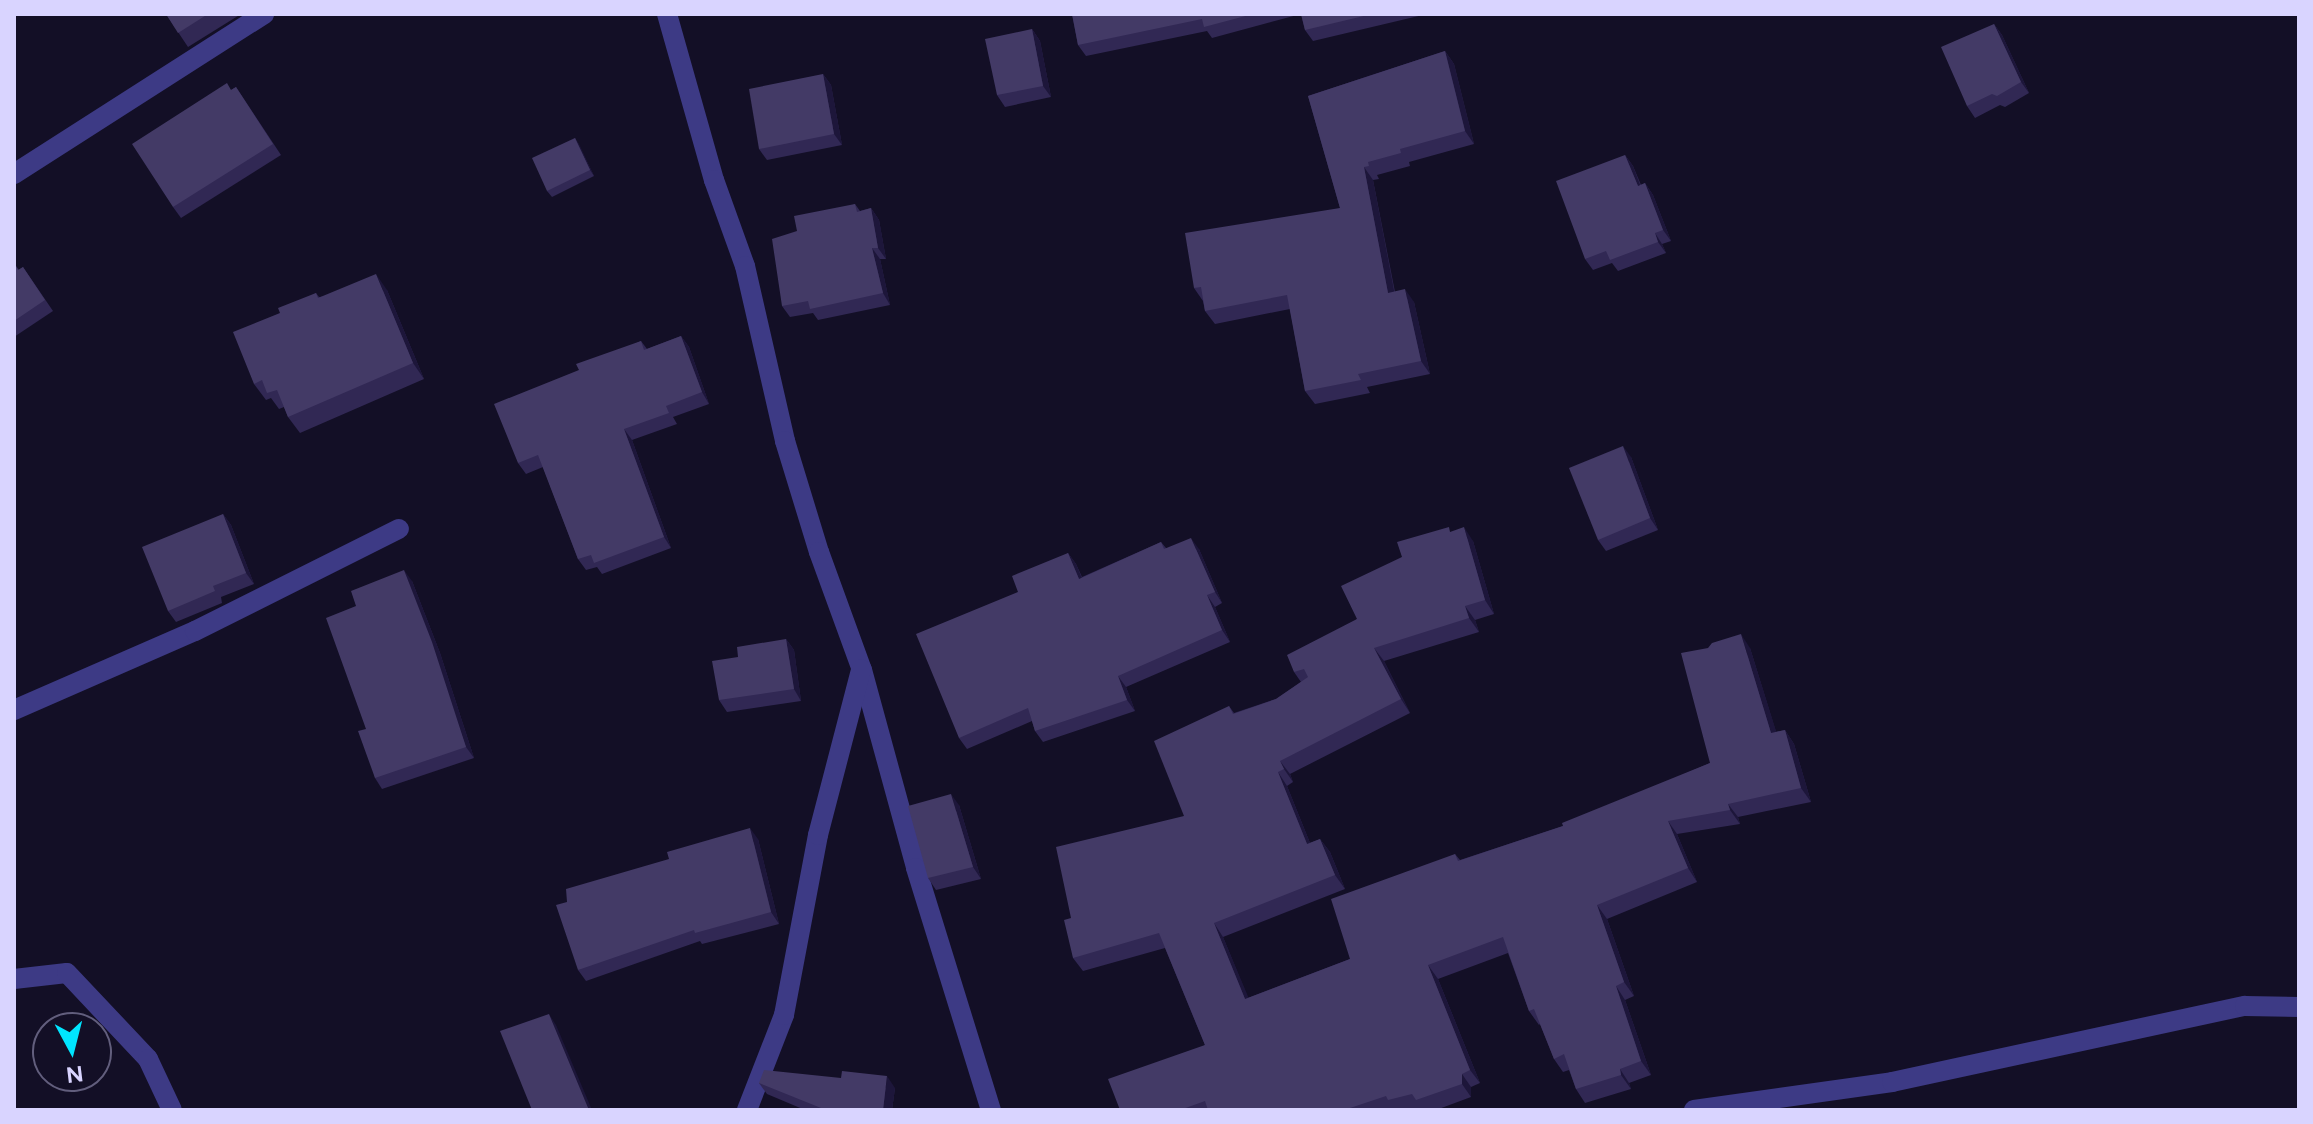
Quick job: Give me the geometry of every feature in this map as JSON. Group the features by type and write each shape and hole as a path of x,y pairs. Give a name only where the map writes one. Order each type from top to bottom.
{"street":[{"path":"14,174 264,14"},
{"path":"667,14 714,180 745,266 785,441 819,552 862,670 916,868 991,1110"},
{"path":"14,710 195,631 399,529"},
{"path":"747,1110 784,1015 818,835 862,670"},
{"path":"14,979 67,973 148,1059 172,1110"},
{"path":"1694,1110 1892,1082 2245,1006 2299,1007"}],"building":[{"path":"166,14 208,14 178,33"},
{"path":"1072,14 1253,14 1204,27 1202,19 1078,45"},
{"path":"1301,14 1372,14 1305,30"},
{"path":"1994,24 2021,82 1997,96 1992,94 1967,106 1941,47"},
{"path":"1032,29 1043,86 997,95 985,39"},
{"path":"1445,51 1465,131 1400,149 1401,153 1368,162 1369,166 1364,167 1388,293 1405,289 1421,361 1358,374 1361,380 1305,391 1287,295 1205,311 1201,287 1194,288 1185,233 1340,208 1308,96"},
{"path":"823,74 834,134 759,149 749,89"},
{"path":"227,83 231,90 236,87 273,144 173,207 132,144"},
{"path":"575,138 590,170 547,191 532,158"},
{"path":"1625,155 1638,186 1645,183 1663,230 1655,233 1658,242 1610,260 1606,251 1585,259 1556,181"},
{"path":"855,204 857,212 871,208 878,248 872,248 883,293 810,309 808,301 782,306 772,239 797,231 794,216"},
{"path":"14,263 18,270 23,267 45,300 14,321"},
{"path":"376,274 413,363 288,417 277,390 267,393 262,380 254,384 233,332 280,313 278,308 316,293 318,298"},
{"path":"681,336 702,392 666,406 669,413 624,429 664,537 594,563 591,555 578,559 538,455 518,463 494,404 579,370 576,364 641,341 644,350"},
{"path":"1623,446 1650,518 1598,540 1569,468"},
{"path":"223,514 246,573 213,586 215,591 168,611 142,547"},
{"path":"1449,527 1450,532 1464,527 1485,600 1465,606 1469,618 1374,648 1401,699 1280,761 1284,769 1278,772 1307,844 1320,839 1335,875 1214,923 1245,999 1350,959 1331,899 1455,854 1458,861 1563,826 1562,823 1710,763 1681,653 1708,648 1712,643 1741,634 1771,733 1785,730 1801,788 1728,804 1730,810 1668,821 1688,868 1597,905 1624,982 1616,986 1641,1061 1620,1069 1621,1075 1576,1089 1564,1054 1554,1059 1534,1009 1529,1011 1503,937 1428,965 1470,1070 1462,1074 1462,1084 1416,1100 1412,1094 1388,1100 1386,1096 1344,1110 1208,1110 1205,1101 1180,1110 1120,1110 1108,1079 1205,1045 1159,933 1073,958 1064,920 1071,918 1056,847 1184,816 1154,741 1229,706 1233,714 1276,699 1308,677 1304,669 1294,672 1287,655 1357,619 1341,586 1402,557 1397,542"},
{"path":"1191,538 1215,592 1207,595 1222,630 1118,676 1127,700 1035,731 1028,708 959,738 916,634 1018,592 1012,576 1068,553 1079,579 1161,542 1164,549"},
{"path":"404,570 432,642 466,747 375,778 358,731 366,729 326,618 356,606 351,591"},
{"path":"786,639 794,689 719,700 712,661 738,657 737,647"},
{"path":"951,794 973,867 928,878 908,806"},
{"path":"750,828 771,912 695,933 694,930 578,970 556,905 567,902 566,889 669,859 667,852"},
{"path":"549,1014 589,1110 532,1110 500,1031"},
{"path":"764,1070 841,1078 842,1071 887,1076 883,1110 821,1110 759,1083"}]}
